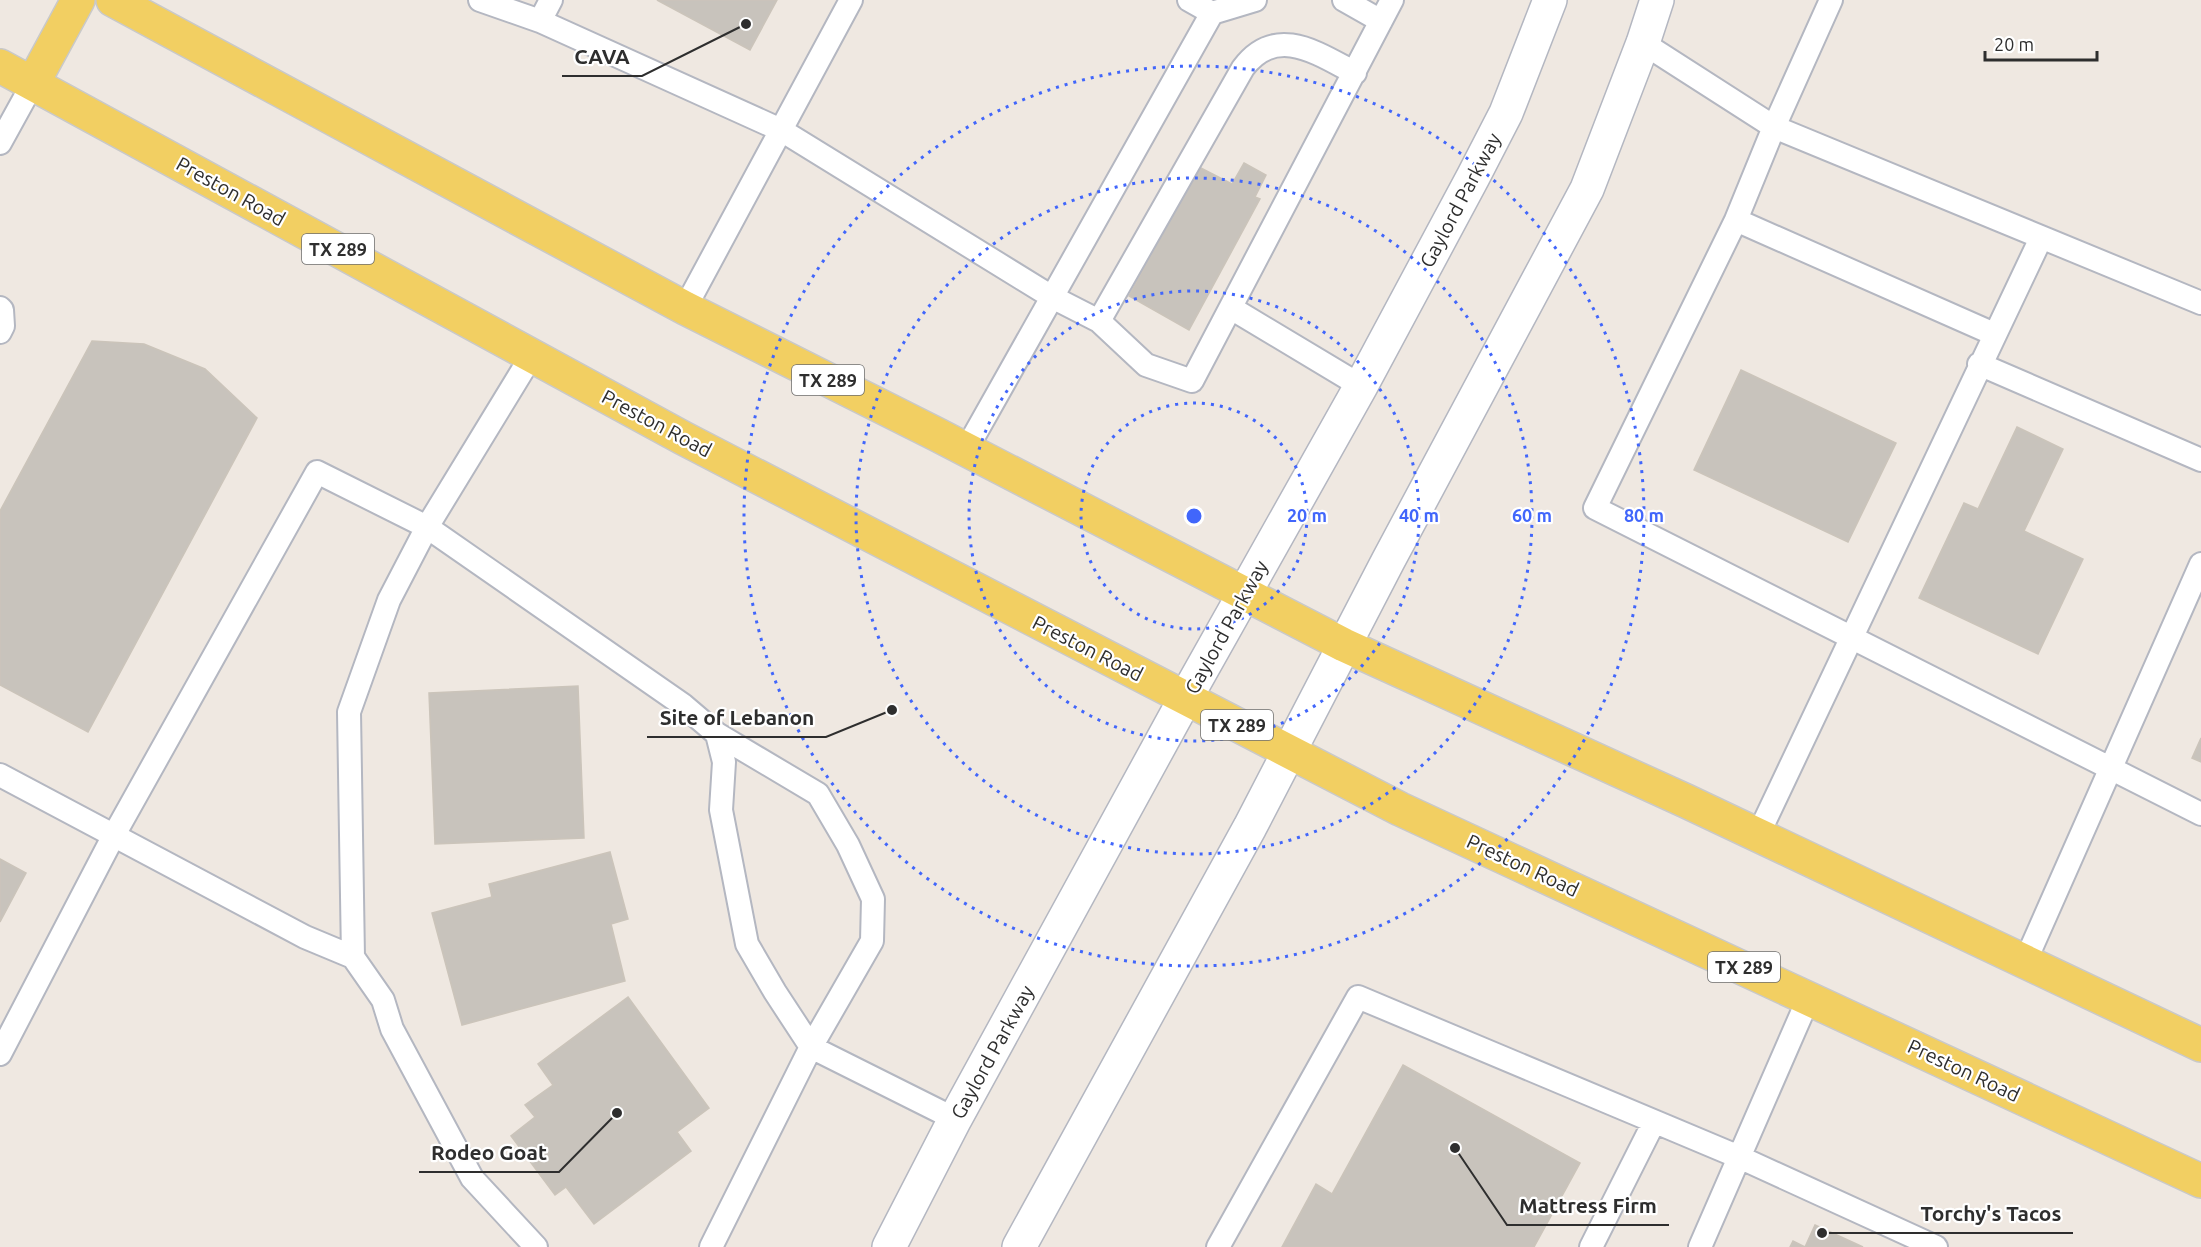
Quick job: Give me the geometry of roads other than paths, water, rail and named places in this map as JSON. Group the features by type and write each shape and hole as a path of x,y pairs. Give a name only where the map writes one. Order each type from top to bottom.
{"main road":[{"path":"33,83 78,0"},
{"name":"TX 289","path":"113,0 685,308 1344,645 1758,835 2201,1045"},
{"name":"Preston Road","path":"0,66 683,438 1400,809 2201,1181"}],"street":[{"name":"Gaylord Parkway","path":"889,1247 955,1119 1185,699 1360,386 1506,113 1550,0"},
{"path":"1019,1247 1289,752 1587,189 1643,43 1657,0"}],"lane":[{"path":"480,0 540,21 781,130 1052,297 1099,321 1146,365 1192,381 1392,0"},
{"path":"540,21 551,0"},
{"path":"685,308 851,0"},
{"path":"1189,0 1212,13"},
{"path":"966,450 1212,13 1255,0"},
{"path":"1344,0 1381,21"},
{"path":"1831,0 1774,127 1736,220 1595,508 2201,814"},
{"path":"1643,43 1774,127 2201,303"},
{"path":"1099,321 1252,55 1274,46 1293,44 1355,73"},
{"path":"0,143 33,83"},
{"path":"1736,220 1994,334"},
{"path":"1758,835 1979,364 2041,238"},
{"path":"0,308 2,309 3,326 0,332"},
{"path":"1231,308 1360,386"},
{"path":"353,957 349,712 389,600 427,527 532,355"},
{"path":"1979,364 2201,460"},
{"path":"0,1053 114,836 317,472 427,527 684,705 717,734 818,794 848,845 873,899 872,941 811,1047 711,1247"},
{"path":"2025,962 2201,564"},
{"path":"717,734 724,762 721,810 747,944 775,992 811,1047 955,1119"},
{"path":"0,775 305,937 353,957 383,1000 392,1029 472,1178 536,1247"},
{"path":"1218,1247 1358,997 1739,1157 1936,1247"},
{"path":"1700,1247 1809,997"},
{"path":"1591,1247 1654,1122"}],"place":[{"name":"CAVA","path":"746,24"},
{"name":"Site of Lebanon","path":"892,710"},
{"name":"Rodeo Goat","path":"617,1113"},
{"name":"Mattress Firm","path":"1455,1148"},
{"name":"Torchy's Tacos","path":"1822,1233"}]}
